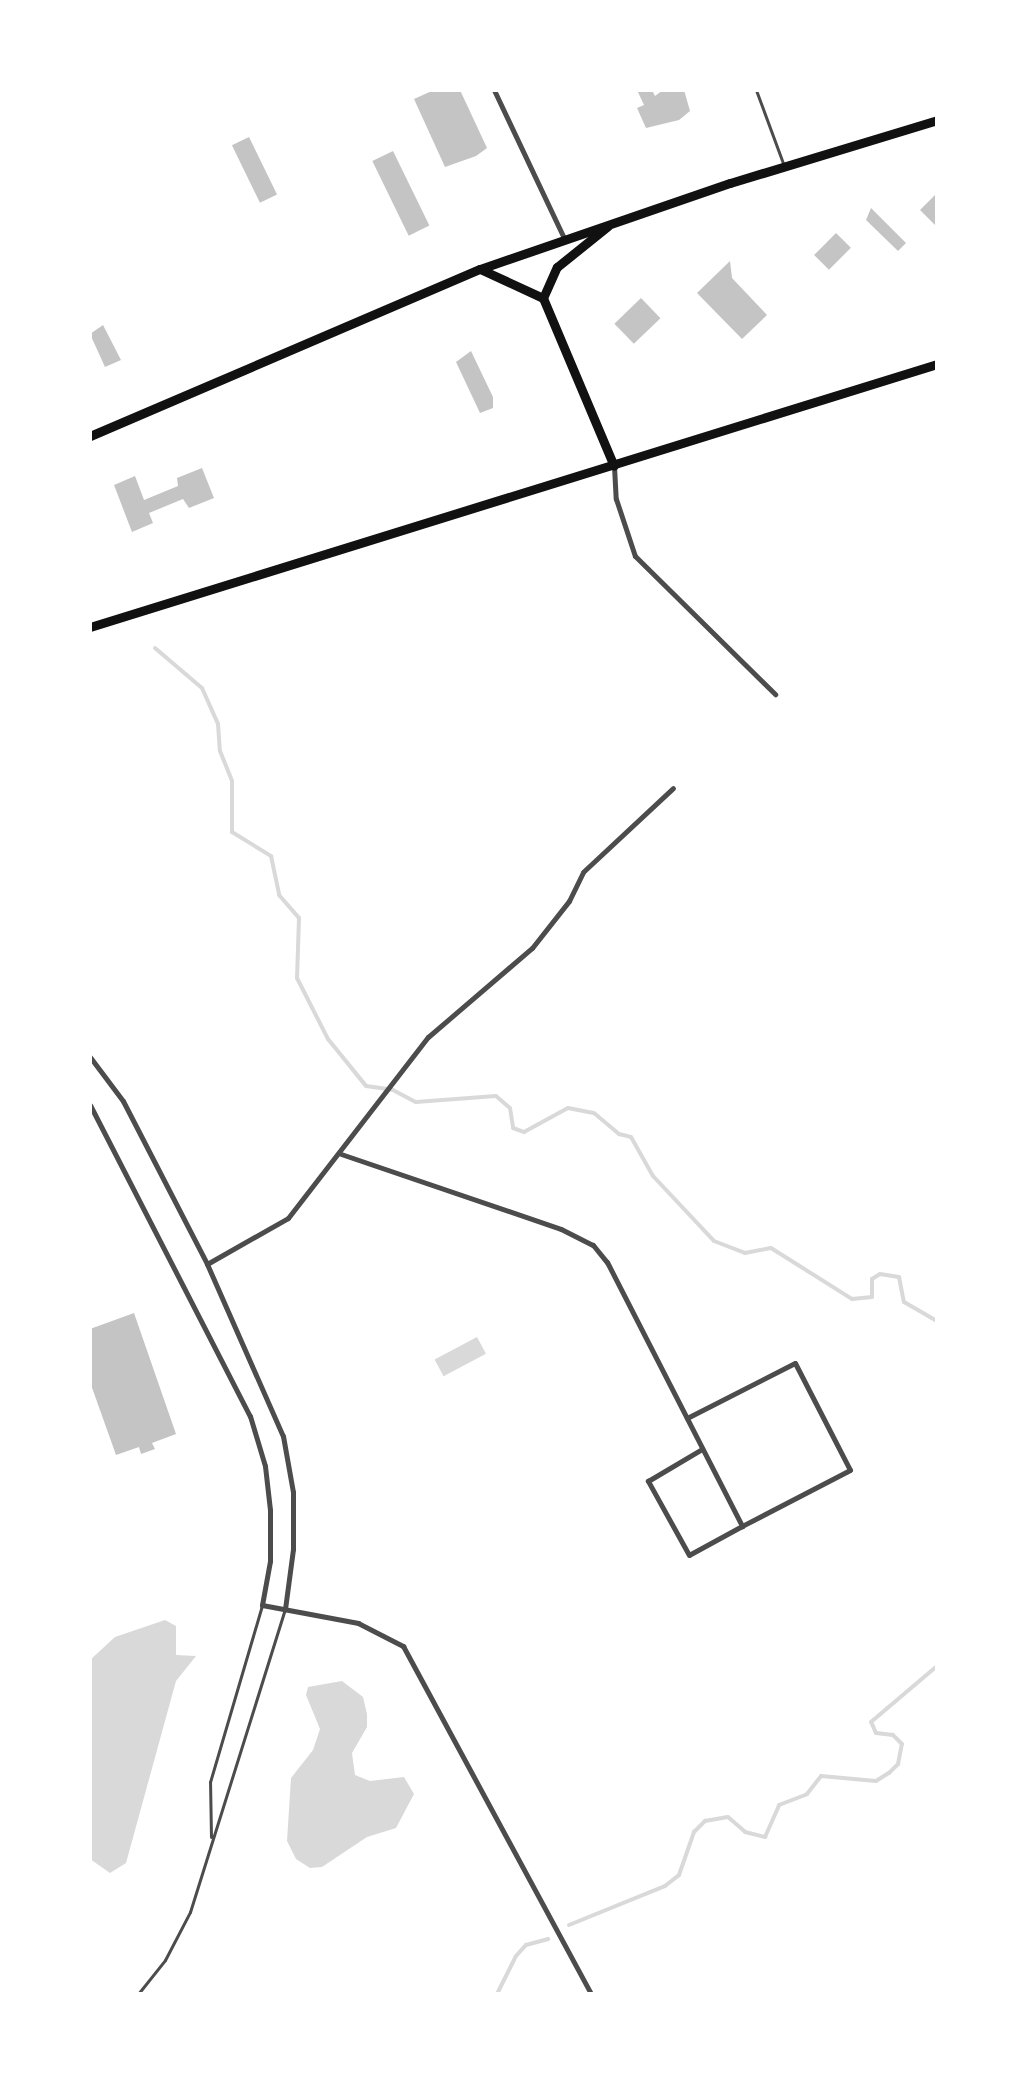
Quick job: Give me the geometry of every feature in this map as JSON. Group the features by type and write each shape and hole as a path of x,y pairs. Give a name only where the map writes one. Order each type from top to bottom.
{"highway":[{"path":"90,436 480,269 564,238 784,166 937,120"},
{"path":"543,298 557,267 613,222"},
{"path":"480,269 543,298 614,466"},
{"path":"90,627 937,364"}],"street":[{"path":"494,90 564,238"},
{"path":"614,466 623,526 635,556 775,694"},
{"path":"207,1264 288,1218 341,1154 428,1037 532,948 569,901 583,872 673,788"},
{"path":"90,1057 123,1101 207,1264 283,1436 293,1492 293,1549 285,1609"},
{"path":"90,1105 250,1416 265,1466 270,1510 270,1561 262,1605 358,1623 403,1646 591,1994"},
{"path":"341,1154 561,1229 593,1245 607,1262 742,1526"},
{"path":"687,1418 795,1363 850,1470 689,1555 648,1481 702,1449"}],"lane":[{"path":"756,90 784,166"},
{"path":"211,1842 210,1782 262,1605"},
{"path":"138,1994 180,1935 285,1609"}],"shaded area":[{"path":"477,1337 486,1354 444,1376 435,1360"},
{"path":"165,1620 176,1626 176,1655 196,1656 176,1681 126,1863 110,1873 90,1859 90,1660 115,1637"},
{"path":"342,1681 363,1697 367,1714 367,1727 352,1753 355,1775 370,1781 404,1777 414,1794 396,1828 367,1837 322,1867 310,1868 296,1859 287,1841 291,1778 313,1750 320,1729 306,1695 308,1687"}],"building":[{"path":"434,90 460,90 487,148 476,156 445,167 414,99"},
{"path":"637,90 652,90 655,96 663,90 684,90 690,111 679,120 646,128 637,108 644,105"},
{"path":"249,137 277,195 260,203 232,145"},
{"path":"393,151 429,226 409,236 372,161"},
{"path":"937,193 937,227 920,210"},
{"path":"871,208 906,243 898,251 866,220"},
{"path":"836,233 851,248 829,270 814,255"},
{"path":"730,261 732,278 767,315 742,339 697,293"},
{"path":"641,298 660,318 634,344 614,324"},
{"path":"103,325 121,360 105,367 90,334"},
{"path":"471,351 493,397 493,408 480,413 456,362"},
{"path":"202,468 214,498 189,508 183,499 149,513 153,523 132,532 114,485 135,476 144,500 178,486 177,478"},
{"path":"134,1313 176,1434 152,1443 155,1449 141,1454 139,1447 116,1455 90,1382 90,1329"}],"waterway":[{"path":"155,648 202,688 218,724 220,751 232,781 232,832 271,856 279,895 299,918 297,978 328,1039 366,1086 393,1090 416,1102 496,1096 510,1108 513,1128 524,1132 568,1108 594,1113 619,1134 631,1137 653,1176 714,1241 745,1253 771,1248 852,1299 872,1297 872,1279 880,1274 899,1277 904,1302 937,1321"},
{"path":"569,1925 665,1886 679,1875 694,1832 705,1821 728,1817 745,1832 765,1837 779,1805 807,1794 821,1776 876,1781 889,1773 898,1764 902,1744 893,1735 876,1733 871,1722 937,1666"},
{"path":"497,1994 516,1956 526,1945 548,1939"}]}
